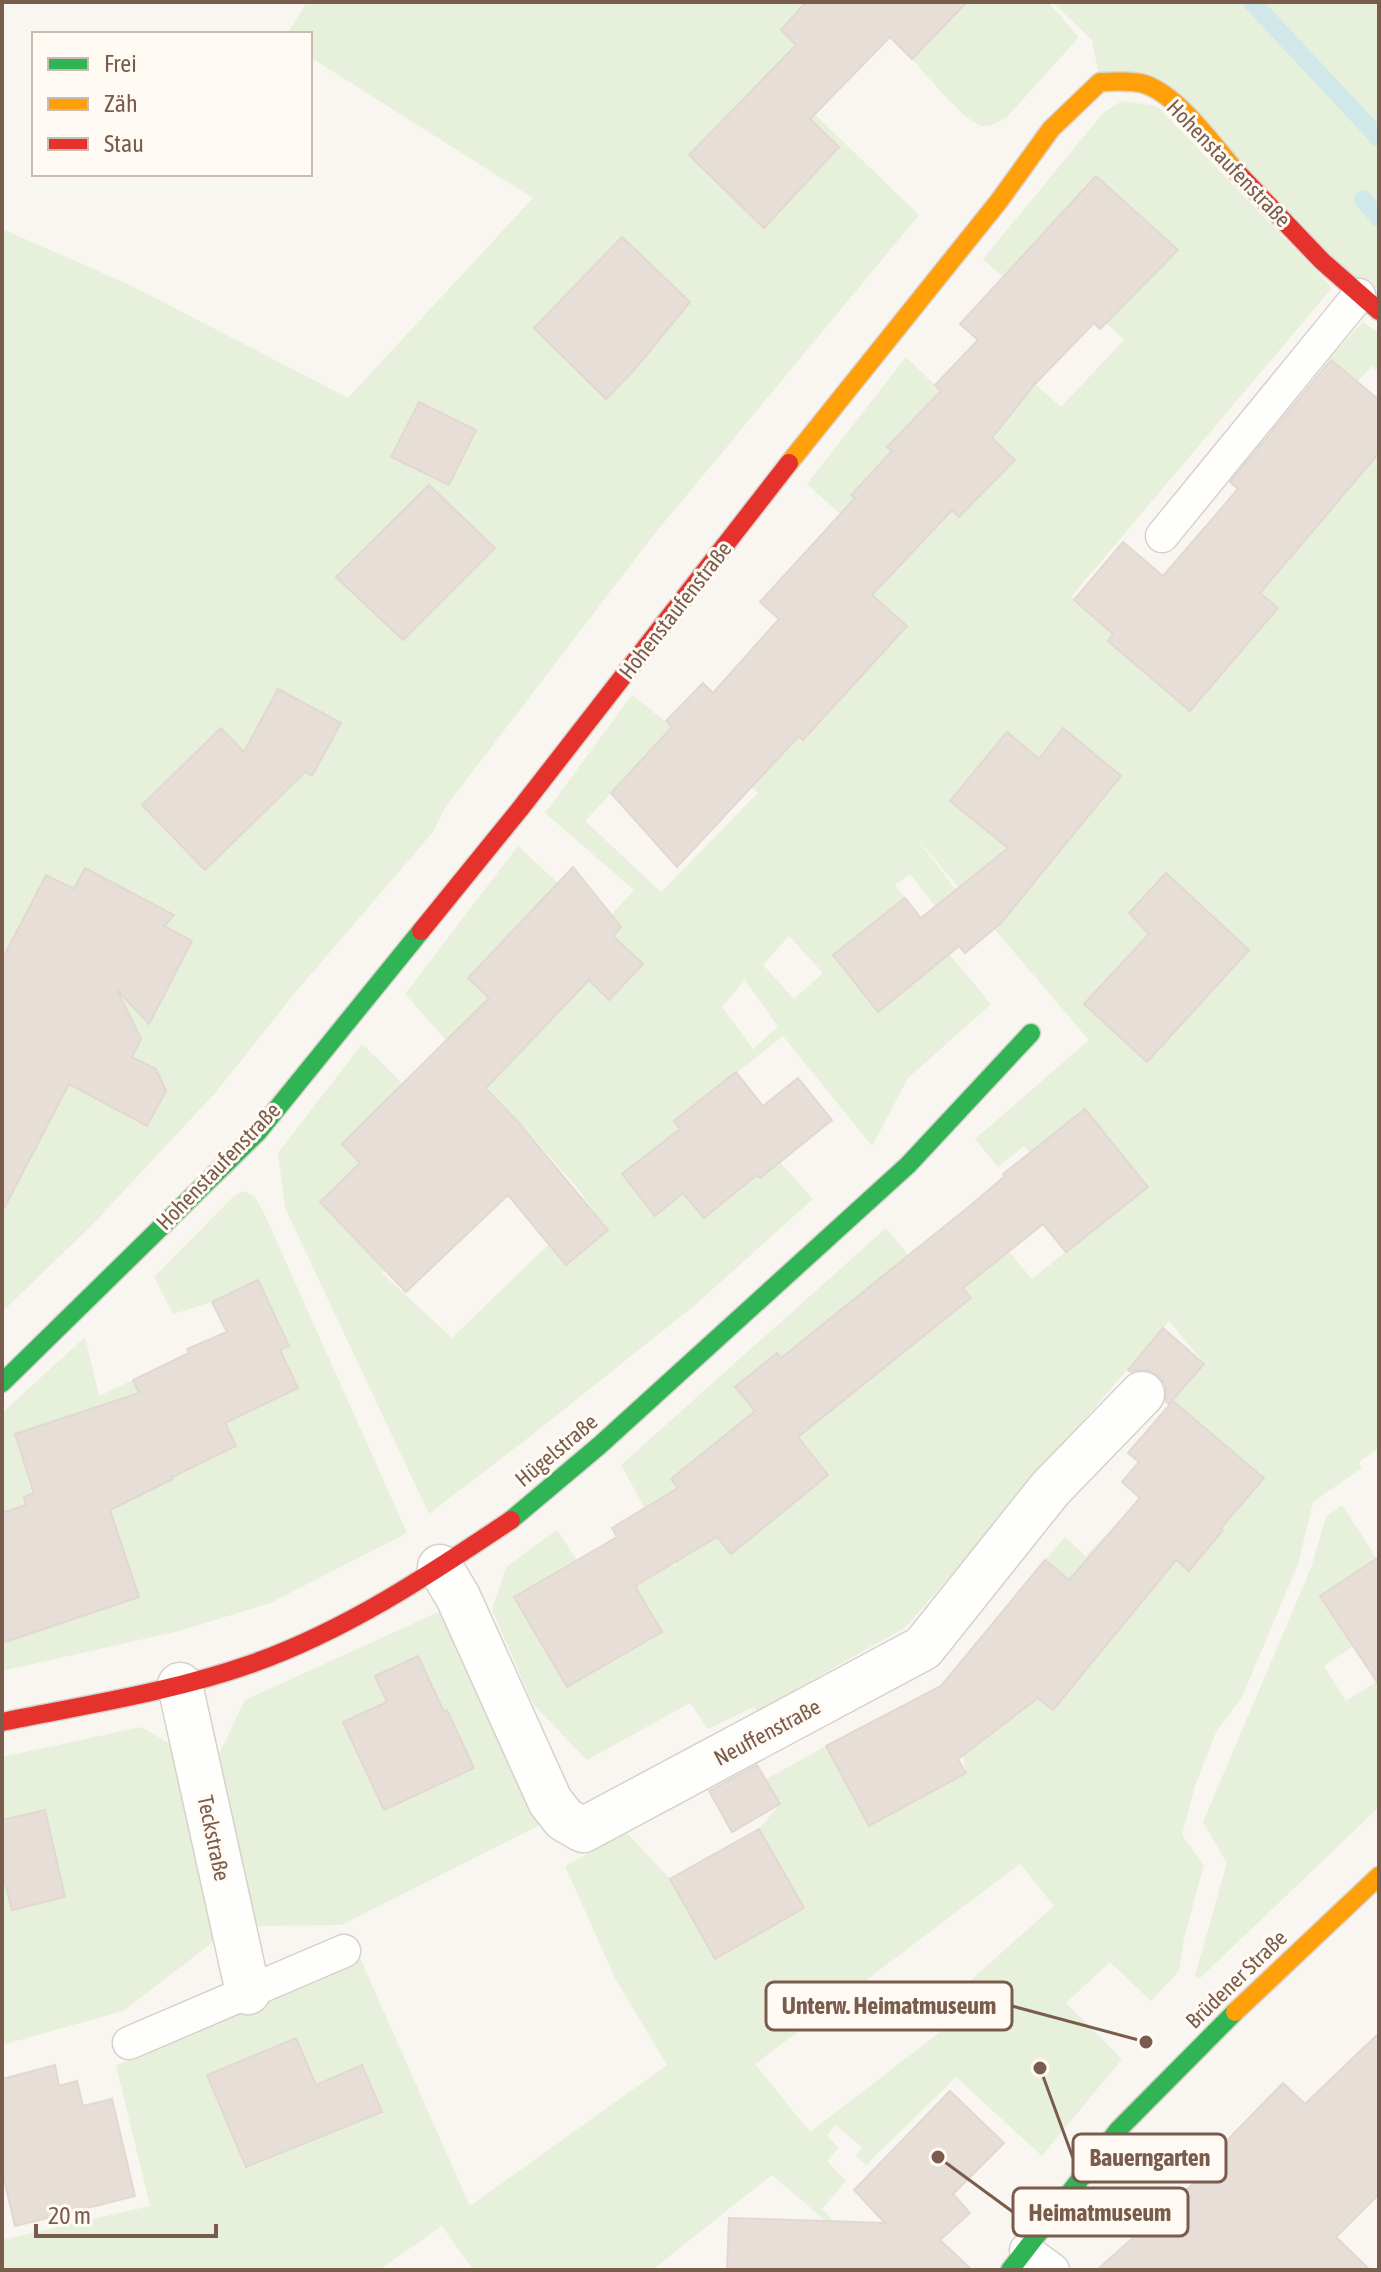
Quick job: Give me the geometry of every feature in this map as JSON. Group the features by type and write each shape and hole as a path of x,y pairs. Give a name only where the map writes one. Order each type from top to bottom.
{"street":[{"name":"Hohenstaufenstraße","path":"2,1383 258,1132 520,809 843,394 999,201 1051,129 1100,82 1151,86 1172,101 1269,208 1369,303"},
{"name":"Hügelstraße","path":"2,1722 180,1685 251,1664 318,1637 384,1602 511,1520 611,1435 908,1165 1031,1033"},
{"name":"Neuffenstraße","path":"440,1567 458,1597 550,1801 564,1819 583,1830 923,1648 1050,1489 1142,1394"},
{"name":"Teckstraße","path":"180,1685 248,1992"},
{"name":"Brüdener Straße","path":"1018,2260 1118,2130 1229,2017 1379,1876"}],"lane":[{"name":"Hohenstaufenstraße","path":"1162,536 1369,303"},
{"path":"129,2043 344,1951"},
{"path":"1018,2260 1053,2270"}],"green space":[{"path":"307,2 805,2 781,30 802,51 777,78 919,215 652,537 444,809 433,832 294,994 216,1092 93,1224 2,1312 2,229 132,286 348,398 533,198 312,58 312,32 288,32"},
{"path":"944,2 1048,2 1079,37 1007,117 993,125 983,126 956,108 912,59 955,14"},
{"path":"1052,2 1379,2 1379,311 1172,101 1100,82 1092,40"},
{"path":"1122,101 1157,106 1332,288 1071,597 1113,634 1108,641 1190,711 1217,556 1302,543 1379,453 1379,1448 1359,1462 1362,1468 1313,1502 1298,1564 1242,1697 1216,1732 1195,1786 1182,1835 1204,1865 1184,1938 1179,1971 1151,2001 1110,1962 1066,2003 1122,2059 1042,2156 956,2077 866,2165 856,2156 862,2147 835,2125 827,2136 839,2148 827,2161 846,2181 822,2209 837,2225 834,2228 772,2175 652,2270 473,2270 442,2226 379,2270 2,2270 2,2240 150,2206 116,2065 360,1958 470,2206 667,2065 616,1980 565,1866 626,1832 670,1879 716,1959 804,1908 759,1829 779,1805 765,1780 826,1746 869,1826 966,1773 963,1755 979,1678 975,1645 1053,1710 1123,1625 1045,1560 1065,1537 1086,1556 1124,1516 1189,1571 1223,1530 1213,1520 1263,1478 1172,1400 1204,1363 1169,1321 906,1627 757,1711 754,1707 708,1729 690,1703 587,1760 533,1704 492,1610 506,1567 557,1530 577,1560 514,1597 567,1687 661,1632 635,1586 670,1565 677,1566 621,1465 886,1228 909,1256 815,1331 860,1388 971,1299 960,1285 1008,1251 1032,1279 1147,1187 1085,1109 1030,1152 1024,1146 998,1167 975,1139 1089,1040 914,835 956,890 935,906 910,874 895,885 905,898 833,955 878,1012 949,954 991,1004 908,1078 872,1146 783,1036 675,1121 680,1129 623,1174 683,1193 704,1218 757,1175 761,1178 780,1162 813,1199 694,1306 429,1514 285,1208 278,1153 362,1044 404,1085 342,1144 363,1166 347,1176 320,1202 385,1270 382,1273 452,1338 549,1244 607,1229 575,1185 405,994 518,846 558,883 589,980 610,1000 643,964 602,925 634,890 545,813 632,695 672,727 585,821 661,892 758,793 720,754 766,706 804,740 907,627 859,583 885,554 807,484 906,357 941,391 888,446 892,451 851,495 911,552 952,510 960,517 1014,460 976,423 1035,384 1061,407 1124,340 1106,323 1178,250 1096,176 1004,278 983,259 1104,112","holes":["789,936 823,973 794,999 763,965","745,980 778,1027 753,1049 722,1007","1020,1864 1054,1906 953,1996 965,2013 810,2132 755,2064"]},
{"path":"1363,322 1379,333 1379,372 1372,366 1357,382 1329,358"},
{"path":"244,1191 254,1196 264,1213 407,1533 270,1603 183,1630 2,1671 2,1413 85,1337 99,1396 133,1380 154,1425 172,1477 235,1447 221,1415 298,1388 280,1350 289,1345 258,1281 212,1302 173,1314 154,1277 234,1196"},
{"path":"1342,1505 1377,1559 1353,1646 1324,1666 1346,1701 1379,1680 1379,1807 1199,1979 1195,1976 1227,1863 1203,1822 1311,1568 1326,1517"},
{"path":"443,1610 544,1823 341,1925 254,1926 219,1754 245,1700"},
{"path":"141,1727 177,1748 213,1942 123,2011 2,2045 2,1757"}],"building":[{"path":"806,2 967,2 912,59 890,37 810,119 839,147 764,228 689,155 796,45 781,30"},
{"path":"1096,176 1178,250 1100,329 1094,323 1035,384 992,438 1015,460 959,517 952,510 872,595 907,626 803,740 799,736 677,867 611,793 672,727 666,721 703,683 713,693 779,619 760,602 855,498 851,495 892,451 887,447 941,391 935,385 978,340 960,324"},
{"path":"622,237 690,302 606,399 534,328"},
{"path":"1331,360 1379,400 1379,453 1260,593 1278,608 1190,711 1108,641 1113,634 1074,600 1123,542 1163,576 1238,489 1230,482"},
{"path":"419,402 476,430 449,485 391,457"},
{"path":"429,485 495,548 403,640 336,577"},
{"path":"278,689 341,723 312,776 305,772 205,870 142,805 221,728 244,752"},
{"path":"1063,728 1121,776 1001,923 965,953 959,946 878,1012 833,955 905,898 921,918 1008,848 950,801 1007,732 1039,759"},
{"path":"573,867 621,927 613,936 643,964 609,1000 589,980 486,1088 608,1230 566,1265 508,1195 406,1292 320,1202 360,1163 342,1144 489,998 468,978"},
{"path":"85,868 174,915 164,926 192,941 149,1024 117,990 141,1039 132,1057 156,1069 166,1091 147,1126 69,1084 2,1212 2,960 46,875 74,889"},
{"path":"1166,873 1249,950 1147,1062 1084,1004 1149,934 1129,913"},
{"path":"736,1072 763,1106 798,1078 832,1120 704,1218 683,1193 655,1216 622,1174 680,1129 674,1121"},
{"path":"1085,1109 1148,1187 1066,1252 1043,1224 963,1288 971,1298 798,1437 828,1475 731,1554 717,1537 635,1586 662,1632 567,1687 514,1597 617,1537 612,1528 678,1488 671,1479 755,1411 735,1387 777,1353 781,1358"},
{"path":"258,1280 289,1346 280,1350 298,1388 225,1423 236,1446 110,1510 139,1597 2,1643 2,1513 26,1505 24,1497 34,1493 15,1434 139,1393 133,1380 189,1353 187,1349 227,1332 212,1302"},
{"path":"1163,1328 1204,1364 1169,1404 1166,1402 1166,1386 1159,1376 1147,1370 1128,1370"},
{"path":"1173,1401 1264,1478 1189,1571 1176,1560 1053,1710 1038,1698 958,1759 966,1773 869,1826 826,1746 941,1686 1045,1560 1069,1580 1140,1498 1122,1482 1139,1462 1128,1453"},
{"path":"1379,1557 1379,1685 1320,1596"},
{"path":"418,1656 474,1768 384,1810 343,1722 387,1702 375,1676"},
{"path":"757,1765 780,1804 732,1832 709,1791"},
{"path":"45,1810 65,1897 12,1910 2,1871 2,1820"},
{"path":"759,1829 804,1908 715,1959 670,1879"},
{"path":"1379,2033 1379,2194 1336,2237 1370,2270 1097,2270 1214,2165 1209,2159 1283,2083 1305,2104"},
{"path":"296,2038 316,2085 362,2065 382,2112 246,2167 207,2075"},
{"path":"55,2065 59,2086 77,2081 83,2106 112,2099 135,2196 15,2226 2,2171 2,2079"},
{"path":"950,2091 1004,2143 953,2194 970,2213 940,2240 972,2270 727,2270 729,2218 885,2223 854,2190"}],"waterway":[{"path":"1252,2 1379,138"},
{"path":"1363,199 1379,218"}],"traffic: fast":[{"path":"2,1383 258,1132 421,931"},
{"path":"511,1520 600,1445 908,1165 1031,1033"},
{"path":"1010,2270 1118,2130 1235,2012"}],"traffic: slow":[{"path":"789,463 999,201 1051,129 1100,82 1133,82 1157,90 1182,109 1236,171"},
{"path":"1235,2012 1379,1876"}],"traffic: jam":[{"path":"1236,171 1322,261 1379,311"},
{"path":"421,931 520,809 789,463"},
{"path":"2,1722 190,1682 286,1651 386,1600 511,1520"}],"place":[{"name":"Unterw. Heimatmuseum","path":"1146,2042"},
{"name":"Bauerngarten","path":"1040,2068"},
{"name":"Heimatmuseum","path":"938,2157"}]}
